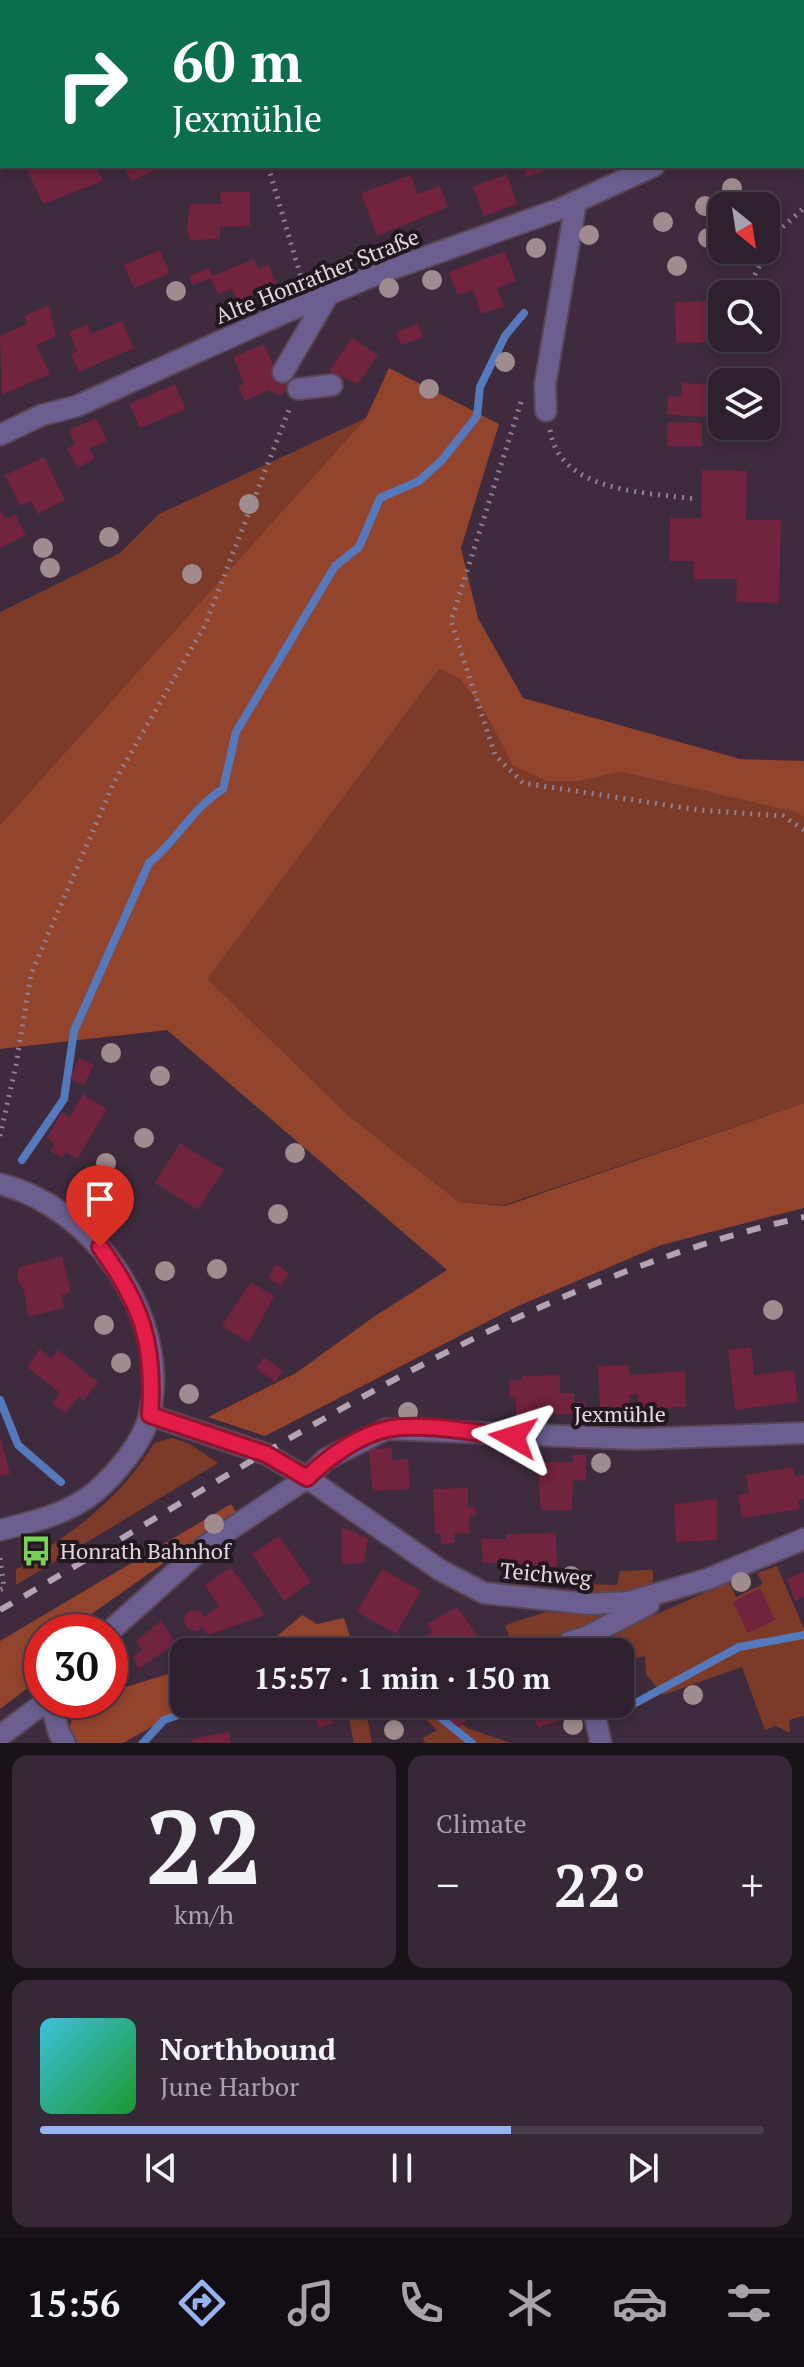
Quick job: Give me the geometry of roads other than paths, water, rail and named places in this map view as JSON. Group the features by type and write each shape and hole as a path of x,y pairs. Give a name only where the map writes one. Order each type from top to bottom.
{"street":[{"name":"Alte Honrather Straße","path":"0,435 42,415 77,406 375,275 576,202 650,168"},
{"path":"546,411 545,385 576,202"},
{"path":"283,372 318,300"},
{"path":"298,389 332,385"},
{"path":"0,1184 55,1209 93,1240 115,1267 146,1327 152,1358 150,1415 132,1449 93,1494 44,1519 0,1530"},
{"path":"150,1415 266,1454 307,1478"},
{"name":"Jexmühle","path":"128,1615 205,1546 307,1478 326,1459 387,1429 635,1439 804,1433"},
{"name":"Teichweg","path":"307,1478 440,1570 484,1593 589,1604 615,1602 696,1582 804,1539"},
{"path":"583,1638 696,1582"},
{"path":"0,1736 24,1718"},
{"path":"54,1718 65,1743"},
{"path":"595,1718 601,1743"}],"waterway":[{"path":"22,1160 64,1099 74,1031 149,863 202,805 223,789 236,732 335,566 359,547 380,498 419,481 442,460 477,416 480,387 505,336 524,313"},
{"path":"0,1400 18,1445 61,1482"},
{"path":"634,1704 739,1647 804,1635"},
{"path":"143,1743 164,1720 170,1718"},
{"path":"441,1718 472,1743"}],"railway":[{"path":"0,1610 290,1438 488,1331 591,1285 696,1247 804,1217"}],"place":[{"name":"Honrath Bahnhof","path":"36,1551"}]}
